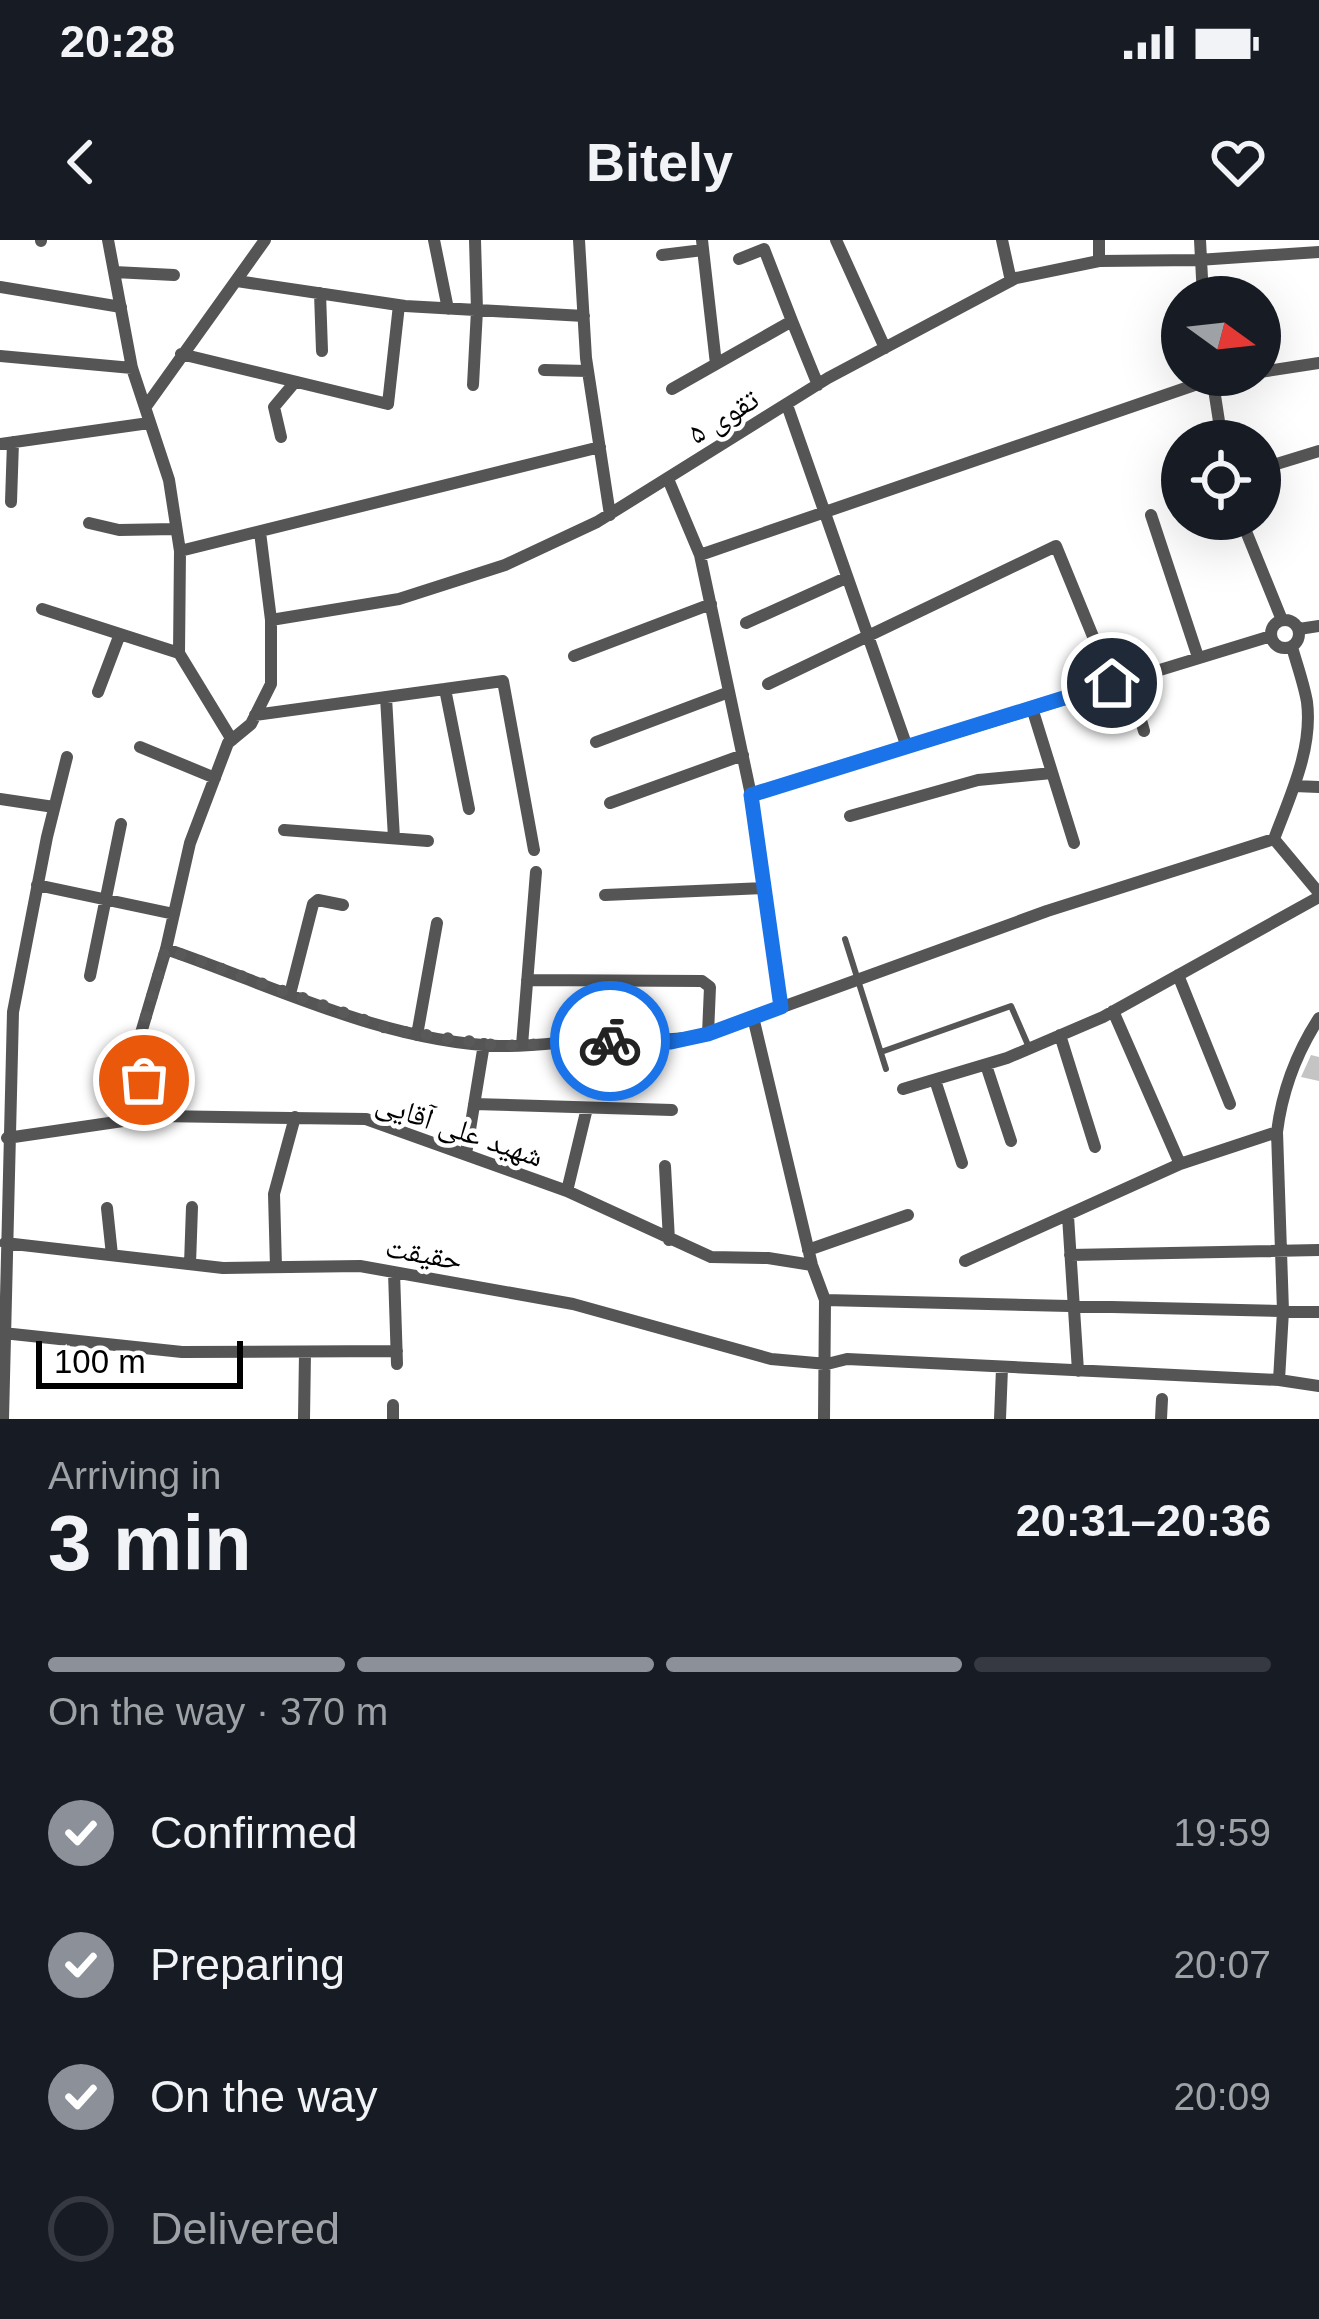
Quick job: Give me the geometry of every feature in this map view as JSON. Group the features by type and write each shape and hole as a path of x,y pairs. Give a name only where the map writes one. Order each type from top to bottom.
{"street":[{"path":"108,240 132,368 169,480 180,551 179,653 232,740"},
{"path":"147,405 265,240"},
{"path":"434,240 448,309"},
{"path":"473,386 475,240"},
{"path":"579,240 588,371 610,515"},
{"path":"836,240 885,348"},
{"path":"1002,240 1011,281"},
{"path":"1099,261 1100,240"},
{"path":"1200,240 1200,276"},
{"path":"662,255 702,245 716,364"},
{"path":"740,259 764,249 818,385"},
{"name":"تقوی ۵","path":"271,620 420,592 506,566 610,515 818,385 1011,281 1099,261 1319,252"},
{"path":"114,272 175,275"},
{"path":"237,281 399,305 584,316"},
{"path":"0,287 121,307"},
{"path":"320,293 322,350"},
{"path":"182,354 388,404 399,305"},
{"path":"672,389 792,321"},
{"path":"0,356 132,368"},
{"path":"1281,369 1319,363"},
{"path":"544,370 588,371"},
{"path":"281,437 274,407 296,382"},
{"path":"700,555 1161,395"},
{"path":"787,405 907,747"},
{"path":"11,502 7,443 148,423"},
{"path":"180,551 599,447"},
{"path":"1281,463 1319,451"},
{"path":"668,479 700,555 711,604 751,795 781,1007"},
{"path":"1151,515 1198,656"},
{"path":"89,524 119,530 176,529"},
{"path":"150,1118 138,1043 190,843 232,740 255,715 271,684 271,620 260,532"},
{"path":"1250,540 1282,620"},
{"path":"768,684 1056,546 1112,683"},
{"path":"746,622 846,578"},
{"path":"574,656 711,604"},
{"path":"42,608 179,653"},
{"path":"1282,620 1299,629 1292,647 1279,647 1271,636 1282,620"},
{"path":"1299,629 1319,626"},
{"path":"98,692 120,634"},
{"path":"751,795 1271,636"},
{"path":"166,949 417,1035 522,1045 671,1042 708,1034 1046,910 1271,840 1303,755 1307,714 1292,647"},
{"path":"1129,678 1144,731"},
{"path":"255,715 503,681 534,850"},
{"path":"445,689 469,809"},
{"path":"596,742 729,692"},
{"path":"386,697 394,838"},
{"path":"1032,708 1074,843"},
{"path":"140,747 215,778"},
{"path":"610,803 743,755"},
{"path":"3,1419 4,1093 13,1012 67,757"},
{"path":"850,816 978,780 1052,773"},
{"path":"1294,787 1319,788"},
{"path":"0,800 54,807"},
{"path":"90,976 121,824"},
{"path":"284,830 428,841"},
{"path":"903,1089 1029,1049 1113,1011 1319,895 1271,840"},
{"path":"522,1045 536,872"},
{"path":"37,885 174,914"},
{"path":"605,895 764,888"},
{"path":"290,994 313,904 318,900 343,905"},
{"path":"417,1035 437,923"},
{"path":"1178,975 1230,1104"},
{"path":"527,980 702,982 710,987 708,1034"},
{"path":"1113,1011 1180,1164"},
{"path":"754,1017 810,1257 825,1300 824,1419"},
{"path":"1279,1381 1283,1311 1277,1132 1302,1044 1319,1018"},
{"path":"1060,1035 1094,1147"},
{"path":"466,1154 484,1044"},
{"path":"986,1064 1011,1142"},
{"path":"935,1080 962,1163"},
{"path":"474,1104 672,1110"},
{"path":"567,1191 586,1108"},
{"path":"276,1267 274,1194 295,1117"},
{"name":"شهید علی آقایی","path":"7,1138 150,1118 366,1118 567,1191 711,1257 810,1257"},
{"path":"965,1261 1180,1164 1277,1132"},
{"path":"665,1166 669,1240"},
{"path":"190,1264 192,1207"},
{"path":"106,1208 112,1255"},
{"path":"810,1257 908,1215"},
{"path":"1068,1216 1078,1371"},
{"name":"حقیقت","path":"5,1243 190,1264 360,1266 573,1304 771,1359 827,1364 847,1359 1319,1386"},
{"path":"1070,1255 1319,1250"},
{"path":"3,1333 182,1352 397,1358 394,1272"},
{"path":"825,1300 1319,1312"},
{"path":"304,1353 304,1419"},
{"path":"1000,1419 1002,1368"},
{"path":"1161,1419 1162,1399"}],"lane":[{"path":"845,939 886,1070"},
{"path":"881,1052 1011,1006 1029,1049"}],"building":[{"path":"1311,1055 1319,1057 1319,1081 1301,1077"}],"way so far":[{"path":"144,1080 138,1043 166,949 392,1030 501,1046 610,1041"}],"route":[{"path":"610,1041 671,1042 781,1007 751,795 1112,683"}]}
